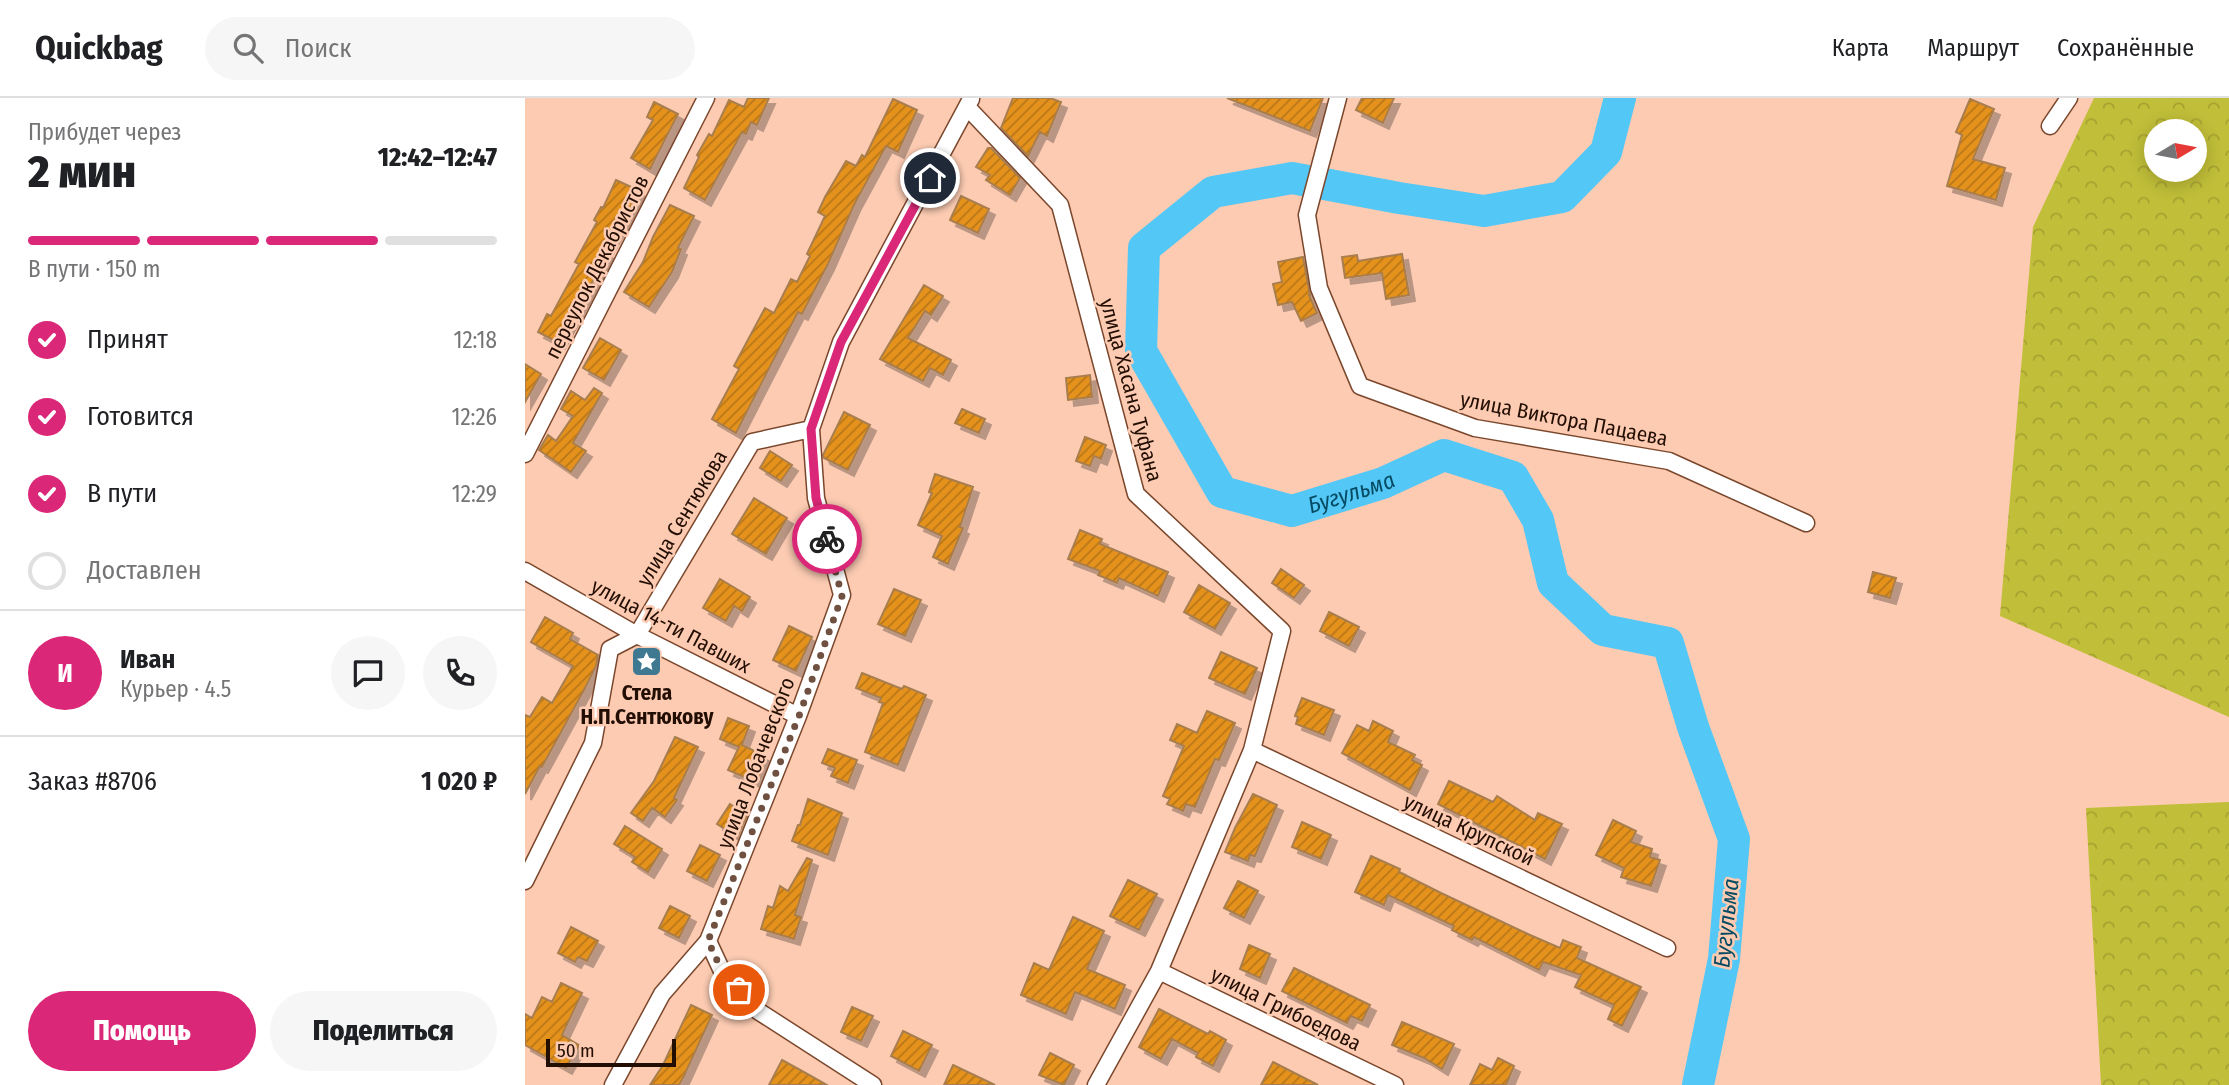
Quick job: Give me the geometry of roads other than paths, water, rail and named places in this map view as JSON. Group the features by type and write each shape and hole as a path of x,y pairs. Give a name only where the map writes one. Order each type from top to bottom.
{"street":[{"name":"переулок Декабристов","path":"525,454 706,98"},
{"name":"улица Виктора Пацаева","path":"1338,98 1307,215 1319,288 1360,386 1475,428 1669,461 1806,523"},
{"path":"2050,126 2069,98"},
{"path":"811,429 841,342 969,103"},
{"name":"улица Хасана Туфана","path":"969,103 1060,205 1136,494 1282,631 1252,750 1159,971 1096,1085"},
{"name":"улица Сентюкова","path":"525,881 593,743 610,649 637,635 752,442 811,429"},
{"name":"улица Лобачевского","path":"613,1085 662,994 708,941 799,716 842,596 816,498 811,429"},
{"name":"улица 14-ти Павших","path":"525,571 637,635 799,716"},
{"name":"улица Крупской","path":"1252,750 1667,948"},
{"path":"708,941 721,969 758,1011 864,1083"},
{"name":"улица Грибоедова","path":"1159,971 1395,1085"}],"waterway":[{"name":"Бугульма","path":"1620,98 1606,152 1562,197 1484,211 1292,178 1213,192 1144,248 1141,351 1222,492 1292,511 1383,483 1444,455 1513,477 1538,520 1553,583 1603,630 1668,643 1693,727 1734,839 1724,959 1698,1085"}],"place":[{"name":"Стела Н.П.Сентюкову","path":"647,661"}]}
